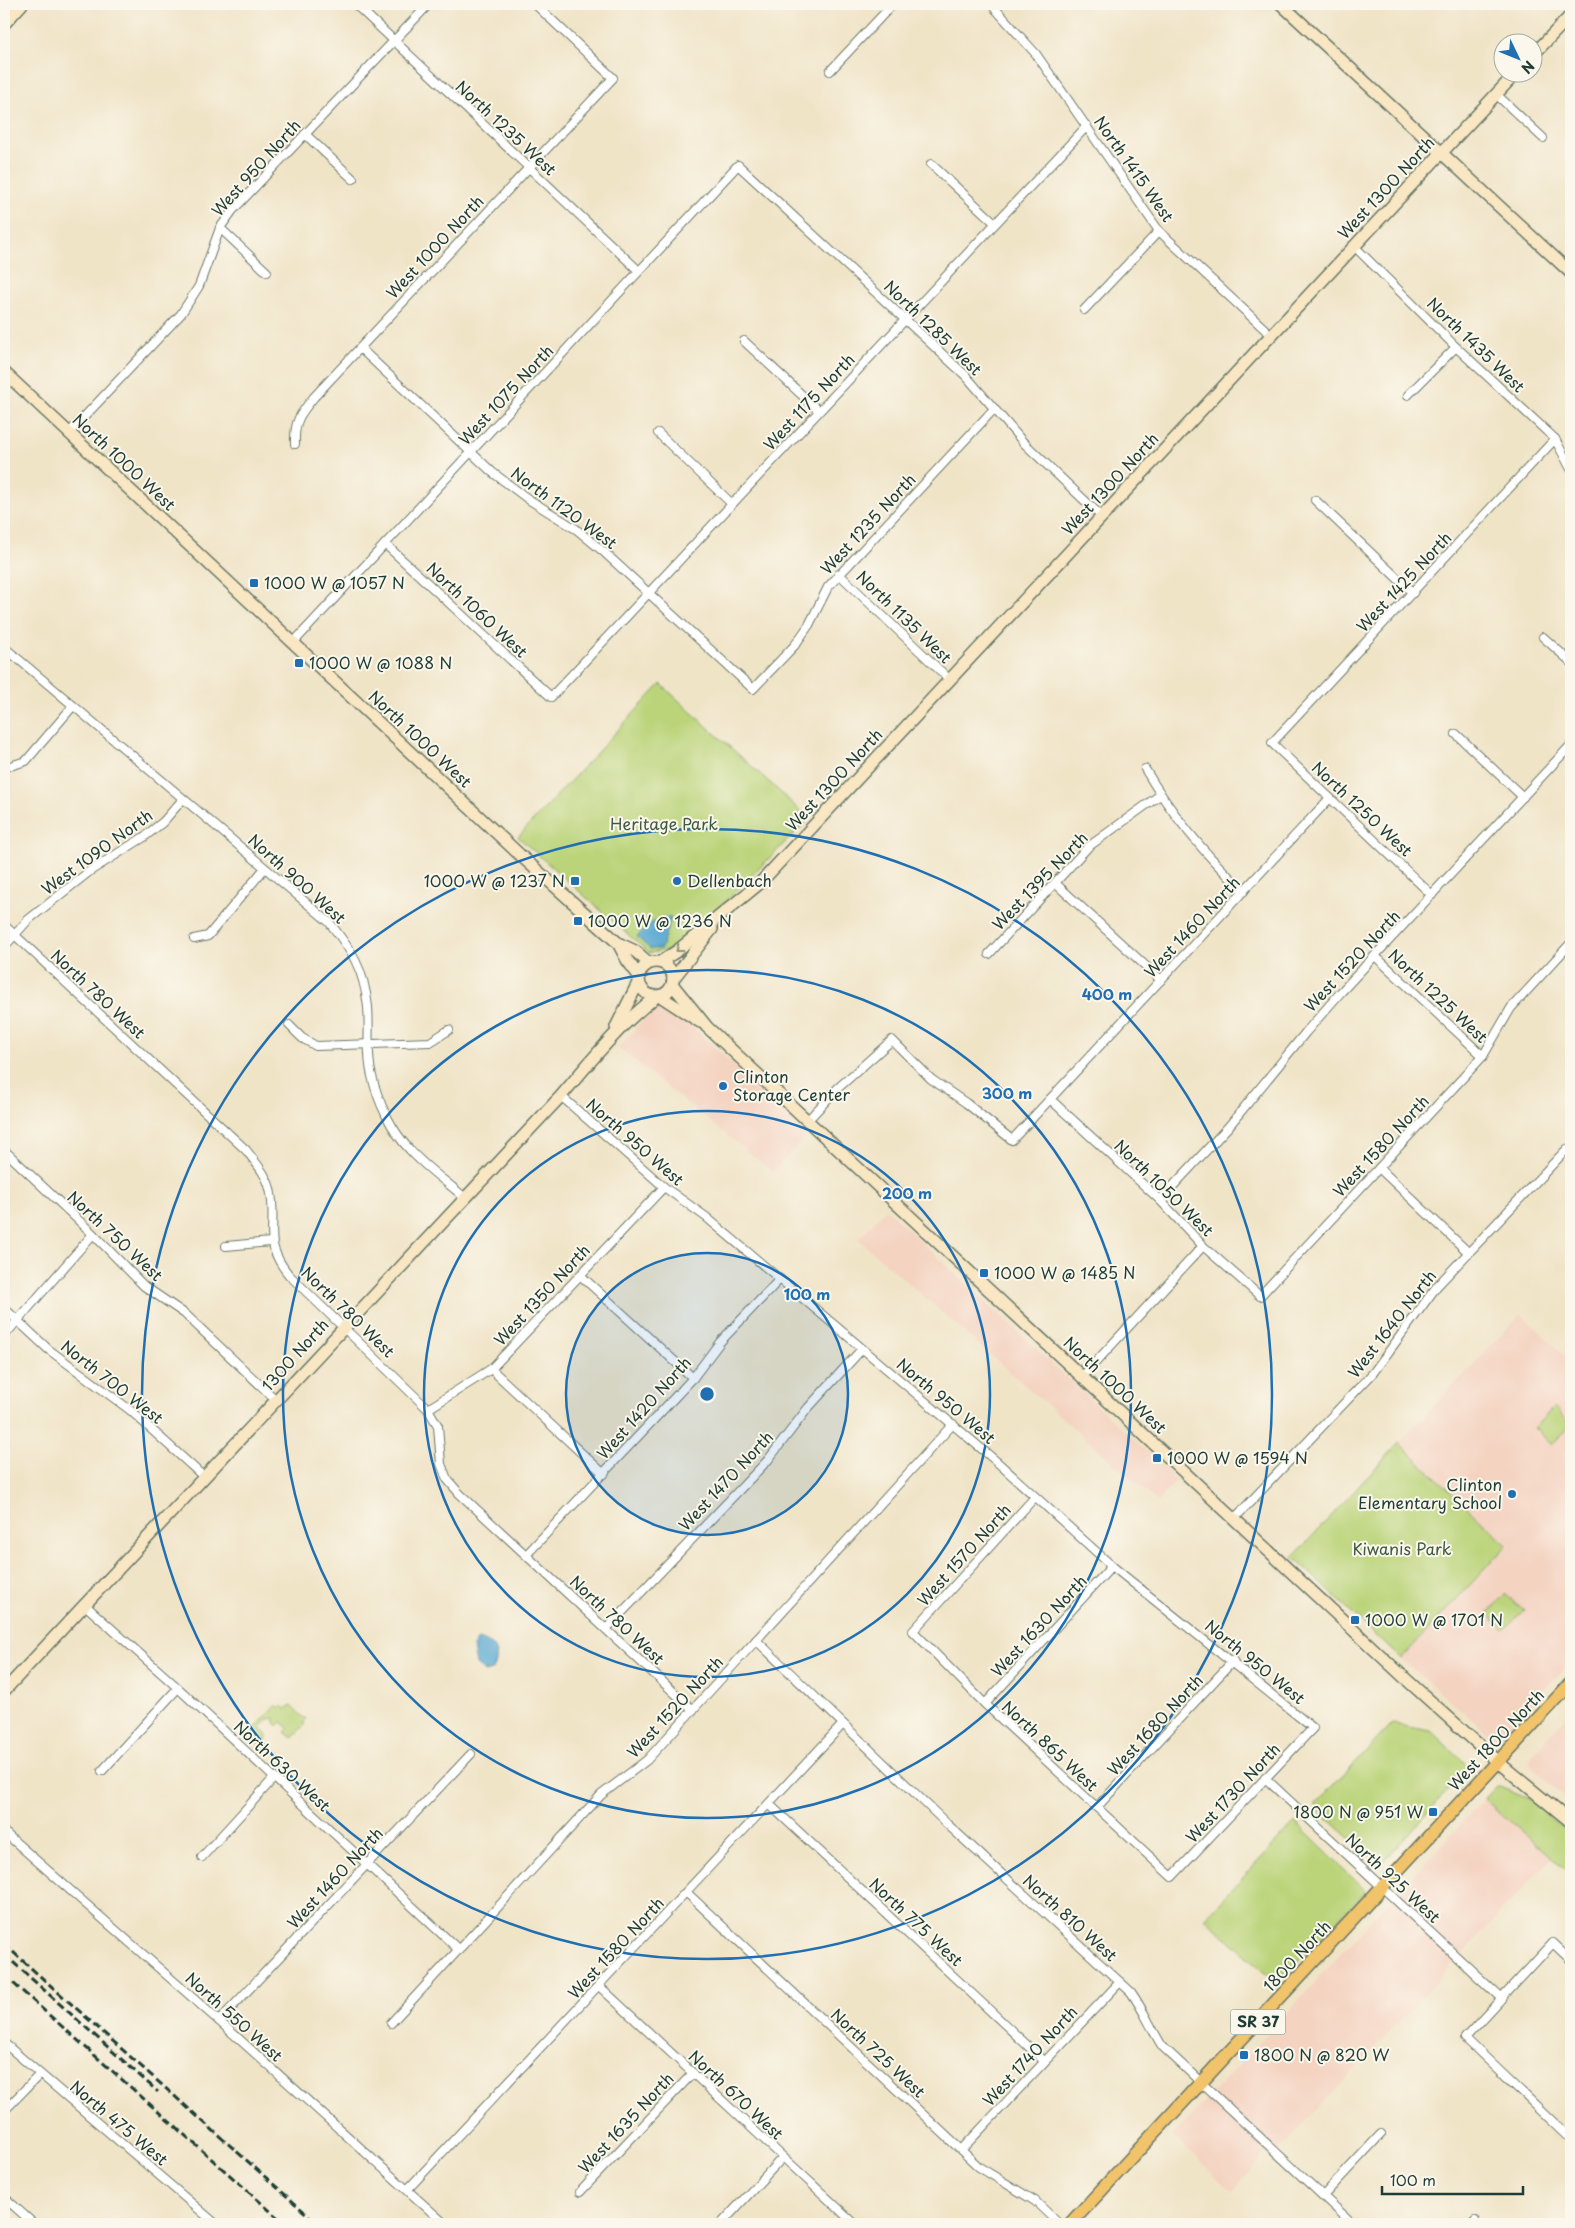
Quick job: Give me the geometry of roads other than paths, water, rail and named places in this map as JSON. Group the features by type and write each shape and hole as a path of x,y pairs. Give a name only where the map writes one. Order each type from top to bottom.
{"main road":[{"name":"West 1800 North","path":"1445,1819 1571,1683"},
{"name":"1800 North","path":"1070,2224 1445,1819"}],"street":[{"path":"4,24 22,4"},
{"name":"North 1235 West","path":"355,4 528,169 639,271"},
{"name":"West 950 North","path":"68,433 181,314 199,286 220,228 233,210 429,4"},
{"name":"West 1000 North","path":"295,444 294,428 299,415 613,78 535,4"},
{"path":"830,71 892,4"},
{"name":"North 1415 West","path":"991,4 1036,54 1159,231 1271,335"},
{"path":"1281,4 1571,273"},
{"path":"1542,45 1571,15"},
{"name":"West 1300 North","path":"655,962 724,914 760,884 1507,82"},
{"path":"1496,94 1543,138"},
{"name":"West 1175 North","path":"551,696 1087,126"},
{"path":"305,134 354,179"},
{"path":"931,164 996,224"},
{"name":"West 1075 North","path":"293,643 738,165"},
{"name":"North 1285 West","path":"738,165 966,376 1023,442 1102,517"},
{"path":"220,228 267,272"},
{"path":"1084,310 1159,231"},
{"name":"North 1435 West","path":"1354,246 1555,439 1571,469"},
{"path":"744,341 819,411"},
{"path":"1408,395 1456,346"},
{"name":"North 1120 West","path":"360,348 492,472 528,499 576,529 753,689"},
{"name":"North 1000 West","path":"4,372 293,643 618,943 655,962"},
{"name":"West 1235 North","path":"753,689 795,644 809,625 828,587 839,574 994,409"},
{"path":"658,433 732,504"},
{"name":"West 1425 North","path":"1272,744 1555,439"},
{"path":"1315,500 1413,593"},
{"name":"North 1060 West","path":"385,544 551,696"},
{"name":"North 1135 West","path":"839,574 950,680"},
{"path":"1543,637 1571,662"},
{"name":"North 900 West","path":"4,647 329,922 351,950 362,976 367,1000 371,1074 379,1100 391,1125 410,1150 465,1198"},
{"path":"10,766 26,761 73,706"},
{"path":"1456,734 1523,797"},
{"name":"North 1250 West","path":"1272,744 1432,894"},
{"name":"West 1520 North","path":"1160,1200 1230,1126 1306,1032 1571,745"},
{"path":"1145,770 1160,795 1200,846 1244,891"},
{"name":"West 1395 North","path":"989,954 1088,847 1160,795"},
{"name":"West 1460 North","path":"807,1121 838,1088 892,1040 931,1079 966,1103 1012,1140 1330,798"},
{"name":"West 1090 North","path":"4,947 28,920 90,871 144,837 163,822 183,799"},
{"path":"194,940 208,936 266,868"},
{"path":"1055,883 1161,980"},
{"name":"West 1300 North","path":"673,982 724,914"},
{"name":"North 780 West","path":"4,925 252,1157 263,1170 271,1193 271,1242 278,1263 428,1409 438,1426 441,1464 447,1479 459,1493 527,1554 693,1710"},
{"name":"North 1000 West","path":"618,943 639,978"},
{"name":"West 1580 North","path":"1260,1296 1483,1056 1511,1008 1571,943"},
{"name":"North 1225 West","path":"1375,956 1483,1056"},
{"path":"655,962 670,968 673,982 668,991 659,996 644,992 639,978 641,970 655,962"},
{"name":"1300 North","path":"609,1040 639,978"},
{"name":"North 1000 West","path":"673,982 707,1027 807,1121 1498,1762 1571,1822"},
{"name":"North 1000 West","path":"659,996 707,1027"},
{"name":"1300 North","path":"4,1691 561,1096 609,1040 639,1009 659,996"},
{"path":"289,1025 302,1038 316,1046 430,1042 449,1030"},
{"name":"North 950 West","path":"561,1096 664,1187 706,1217 952,1424 1112,1566 1233,1661 1313,1728"},
{"name":"North 1050 West","path":"1050,1099 1160,1200 1203,1246 1260,1296"},
{"name":"West 1640 North","path":"1234,1518 1373,1373 1419,1309 1567,1149 1571,1148"},
{"name":"North 750 West","path":"4,1150 93,1234 144,1286 184,1314 276,1400"},
{"path":"1379,1168 1469,1253"},
{"name":"West 1350 North","path":"428,1409 491,1369 664,1187"},
{"path":"4,1336 93,1234"},
{"path":"226,1246 271,1242"},
{"path":"1082,1377 1203,1246"},
{"path":"580,1275 693,1378"},
{"name":"West 1420 North","path":"527,1554 693,1378 720,1342 780,1279"},
{"name":"North 700 West","path":"4,1308 48,1349 130,1410 204,1477"},
{"name":"West 1470 North","path":"606,1629 768,1460 808,1408 862,1348"},
{"path":"491,1369 604,1474"},
{"name":"West 1520 North","path":"391,2023 601,1795 647,1760 952,1424"},
{"name":"West 1570 North","path":"913,1631 1035,1498"},
{"name":"West 1630 North","path":"985,1704 1112,1566"},
{"name":"North 630 West","path":"85,1604 178,1688 458,1950"},
{"name":"North 865 West","path":"913,1631 985,1704 1172,1877"},
{"name":"North 810 West","path":"756,1640 947,1824 1120,1982 1142,2007 1151,2029 1162,2046 1353,2224"},
{"name":"West 1680 North","path":"1097,1807 1233,1661"},
{"path":"102,1771 178,1688"},
{"name":"West 1580 North","path":"408,2190 843,1724"},
{"name":"West 1730 North","path":"1172,1877 1313,1728"},
{"name":"West 1460 North","path":"219,2021 472,1754"},
{"path":"202,1857 274,1778"},
{"name":"North 925 West","path":"1265,1778 1502,1999"},
{"name":"North 775 West","path":"768,1804 1044,2061"},
{"name":"North 550 West","path":"4,1832 219,2021 445,2224"},
{"name":"North 725 West","path":"686,1892 979,2167 1035,2201 1059,2224"},
{"path":"1571,1960 1553,1943 1465,2038 1571,2138"},
{"name":"West 1740 North","path":"961,2150 1120,1982"},
{"name":"North 670 West","path":"599,1986 855,2224"},
{"name":"North 475 West","path":"4,2043 216,2224"},
{"name":"West 1635 North","path":"580,2192 692,2073"},
{"path":"4,2111 40,2074"},
{"path":"1323,2196 1381,2134"},
{"path":"721,2224 783,2157"},
{"path":"4,2197 34,2224"}],"water":[{"path":"671,917 661,949 650,949 637,937 652,923"},
{"path":"478,1639 492,1646 496,1654 493,1670 485,1672 476,1665 473,1647"}],"railway":[{"path":"4,1944 318,2224"},
{"path":"4,1954 158,2092"},
{"path":"4,1975 285,2224"}],"place":[{"name":"1000 W @ 1057 N","path":"254,583"},
{"name":"1000 W @ 1088 N","path":"299,663"},
{"name":"1000 W @ 1237 N","path":"575,881"},
{"name":"Dellenbach","path":"677,881"},
{"name":"1000 W @ 1236 N","path":"578,921"},
{"name":"Clinton Storage Center","path":"723,1086"},
{"name":"1000 W @ 1485 N","path":"984,1273"},
{"name":"1000 W @ 1594 N","path":"1157,1458"},
{"name":"Clinton Elementary School","path":"1512,1494"},
{"name":"1000 W @ 1701 N","path":"1355,1620"},
{"name":"1800 N @ 951 W","path":"1433,1812"},
{"name":"1800 N @ 820 W","path":"1244,2055"}],"park label":[{"name":"Heritage Park","path":"664,824"},
{"name":"Kiwanis Park","path":"1402,1549"}]}
